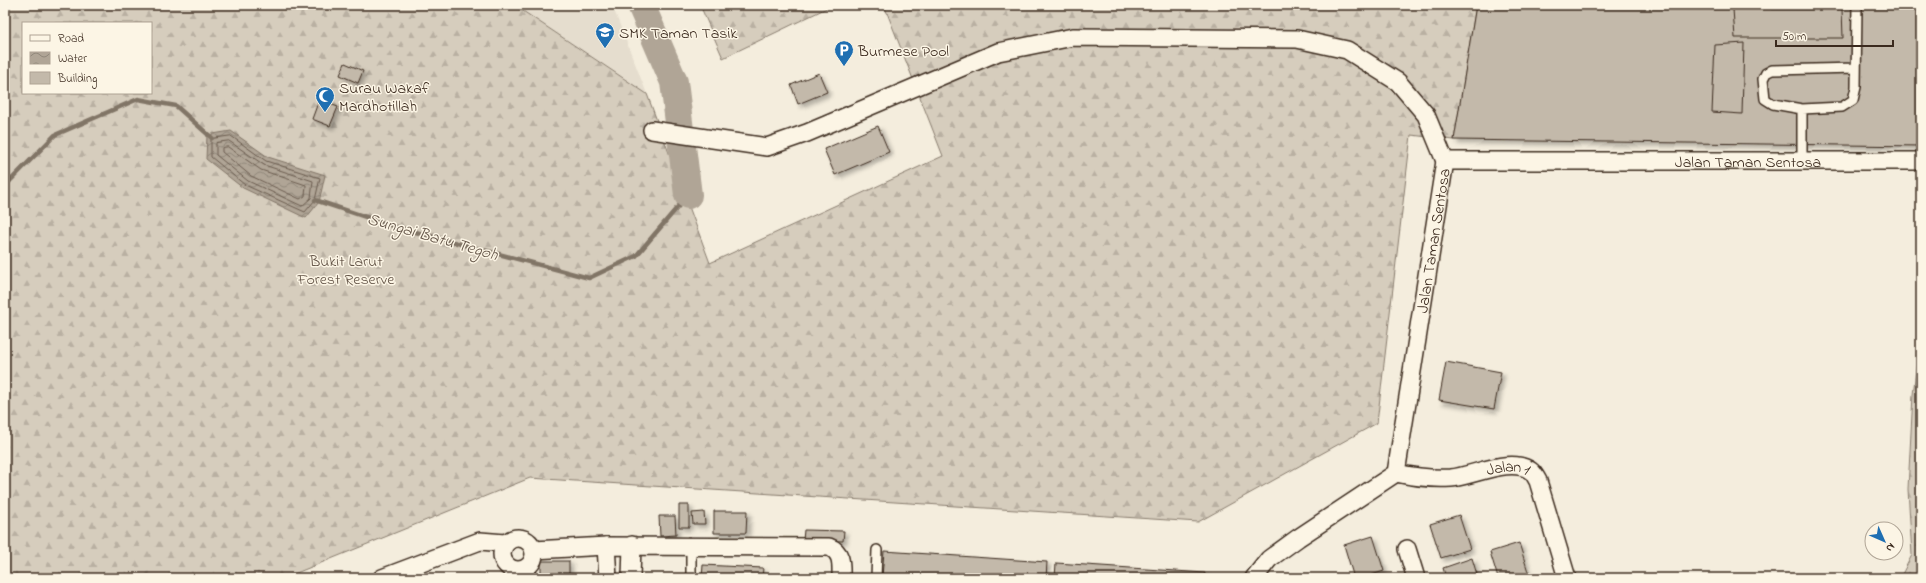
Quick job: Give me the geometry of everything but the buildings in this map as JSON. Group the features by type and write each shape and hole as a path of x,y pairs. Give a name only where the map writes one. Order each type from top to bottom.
{"street":[{"path":"652,130 767,147 807,133 998,52 1073,37 1297,40 1347,50 1398,82 1426,115 1446,161"},
{"name":"Jalan Taman Sentosa","path":"1396,473 1446,161 1921,161"},
{"name":"Jalan 1","path":"1396,473 1416,477 1451,478 1478,473 1499,466 1522,467 1532,472 1538,481 1567,578"},
{"path":"1254,578 1269,558 1396,473"},
{"path":"514,538 525,539 534,550 534,556 530,565 521,574 511,569 504,562 501,553 506,543 514,538"},
{"path":"382,578 480,541 506,543"},
{"path":"534,550 632,545 829,547 836,551 841,559 841,578"},
{"path":"631,578 632,545"},
{"path":"606,546 608,578"},
{"path":"1407,549 1416,578"}],"lane":[{"path":"1856,68 1772,70 1766,73 1763,79 1765,99 1773,104 1802,109 1842,107 1853,100 1856,86 1857,5"},
{"path":"1802,109 1802,161"},
{"path":"691,546 691,578"},
{"path":"876,578 877,550"}],"shaded area":[{"name":"SMK Taman Tasik","path":"514,5 612,5 647,94"}],"green space":[{"name":"Bukit Larut Forest Reserve","path":"5,5 514,5 647,94 710,263 943,156 884,5 1476,5 1454,140 1411,135 1377,423 1198,522 530,478 284,578 5,578"},
{"path":"700,5 833,5 723,58"},
{"path":"1921,327 1921,578 1900,578 1912,555 1908,489 1913,395"}],"water":[{"path":"231,131 268,157 325,175 319,202 306,218 243,188 206,159 207,135"}],"waterway":[{"name":"Sungai Batu Tegoh","path":"641,5 674,82 688,195"},
{"name":"Sungai Batu Tegoh","path":"5,186 55,135 138,99 176,106 212,138"},
{"name":"Sungai Batu Tegoh","path":"315,200 393,226 589,278 636,256 688,195"}],"place":[{"name":"SMK Taman Tasik","path":"605,49"},
{"name":"Burmese Pool","path":"844,67"},
{"name":"Surau Wakaf Mardhotillah","path":"325,113"}]}
